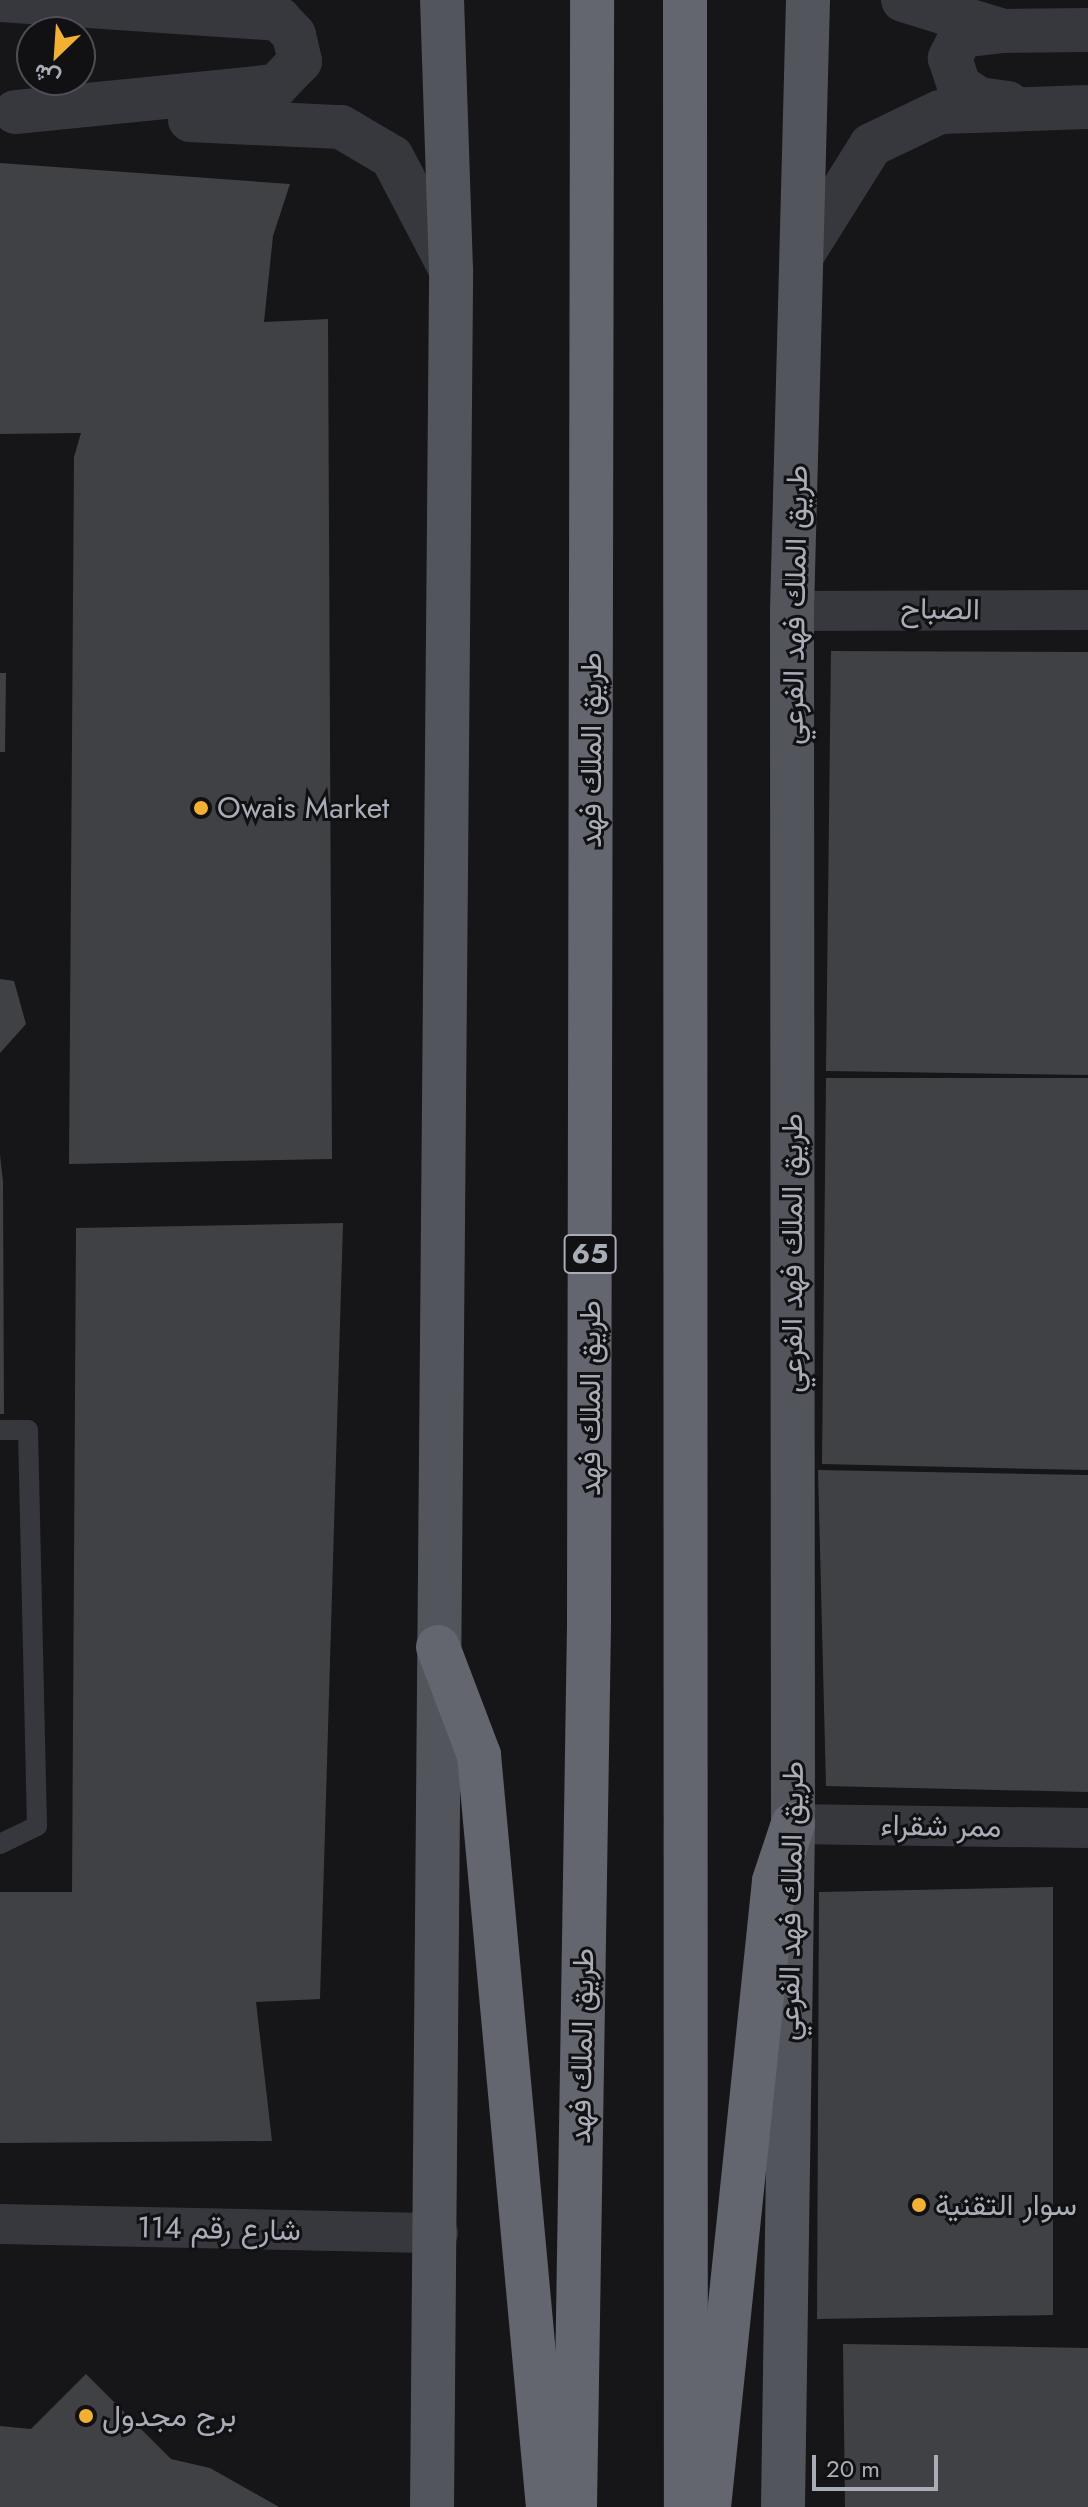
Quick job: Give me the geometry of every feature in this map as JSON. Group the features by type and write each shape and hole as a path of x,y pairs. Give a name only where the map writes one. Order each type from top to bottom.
{"highway":[{"name":"طريق الملك فهد","path":"575,2507 589,1621 592,0"},
{"path":"685,0 686,2507"},
{"path":"438,1647 479,1755 548,2507"},
{"path":"709,2507 774,1881 793,1824"}],"main road":[{"path":"432,2507 438,2233 438,1647 451,270 442,0"},
{"name":"طريق الملك فهد الفرعي","path":"783,2507 793,1824 792,611 804,252 808,0"}],"street":[{"path":"0,0 279,19 294,35 300,61 276,86 7,112"},
{"path":"903,0 1003,31"},
{"path":"1043,107 979,99 959,86 950,58 961,36 1003,31 1088,30"},
{"path":"804,252 871,145 940,112 1088,107"},
{"path":"7,112 341,127 392,157 451,270"},
{"name":"الصباح","path":"792,611 1088,610"},
{"name":"ممر شقراء","path":"793,1824 1088,1828"},
{"name":"شارع رقم 114","path":"0,2224 438,2233"}],"lane":[{"path":"0,1430 28,1430 37,1826 0,1844"}],"building":[{"name":"Owais Market","path":"0,163 290,184 273,236 264,322 328,319 332,1159 69,1164 74,457 81,433 0,434"},
{"path":"831,651 1088,652 1088,1075 826,1071"},
{"path":"0,673 6,673 5,752 0,752"},
{"path":"0,979 14,981 26,1024 0,1053"},
{"path":"826,1078 1088,1078 1088,1470 822,1464"},
{"path":"0,1155 3,1182 4,1414 0,1414"},
{"path":"343,1223 320,1999 256,2002 272,2141 0,2143 0,1892 72,1892 76,1228"},
{"path":"818,1470 1088,1475 1088,1792 826,1786"},
{"path":"1053,1887 1053,2315 817,2319 819,1892"},
{"path":"843,2344 1088,2348 1088,2507 845,2507"},
{"name":"برج مجدول","path":"86,2374 171,2459 210,2468 279,2507 0,2507 0,2426 31,2429"}],"place":[{"name":"Owais Market","path":"201,808"},
{"name":"سوار التقنية","path":"919,2205"},
{"name":"برج مجدول","path":"86,2416"}]}
